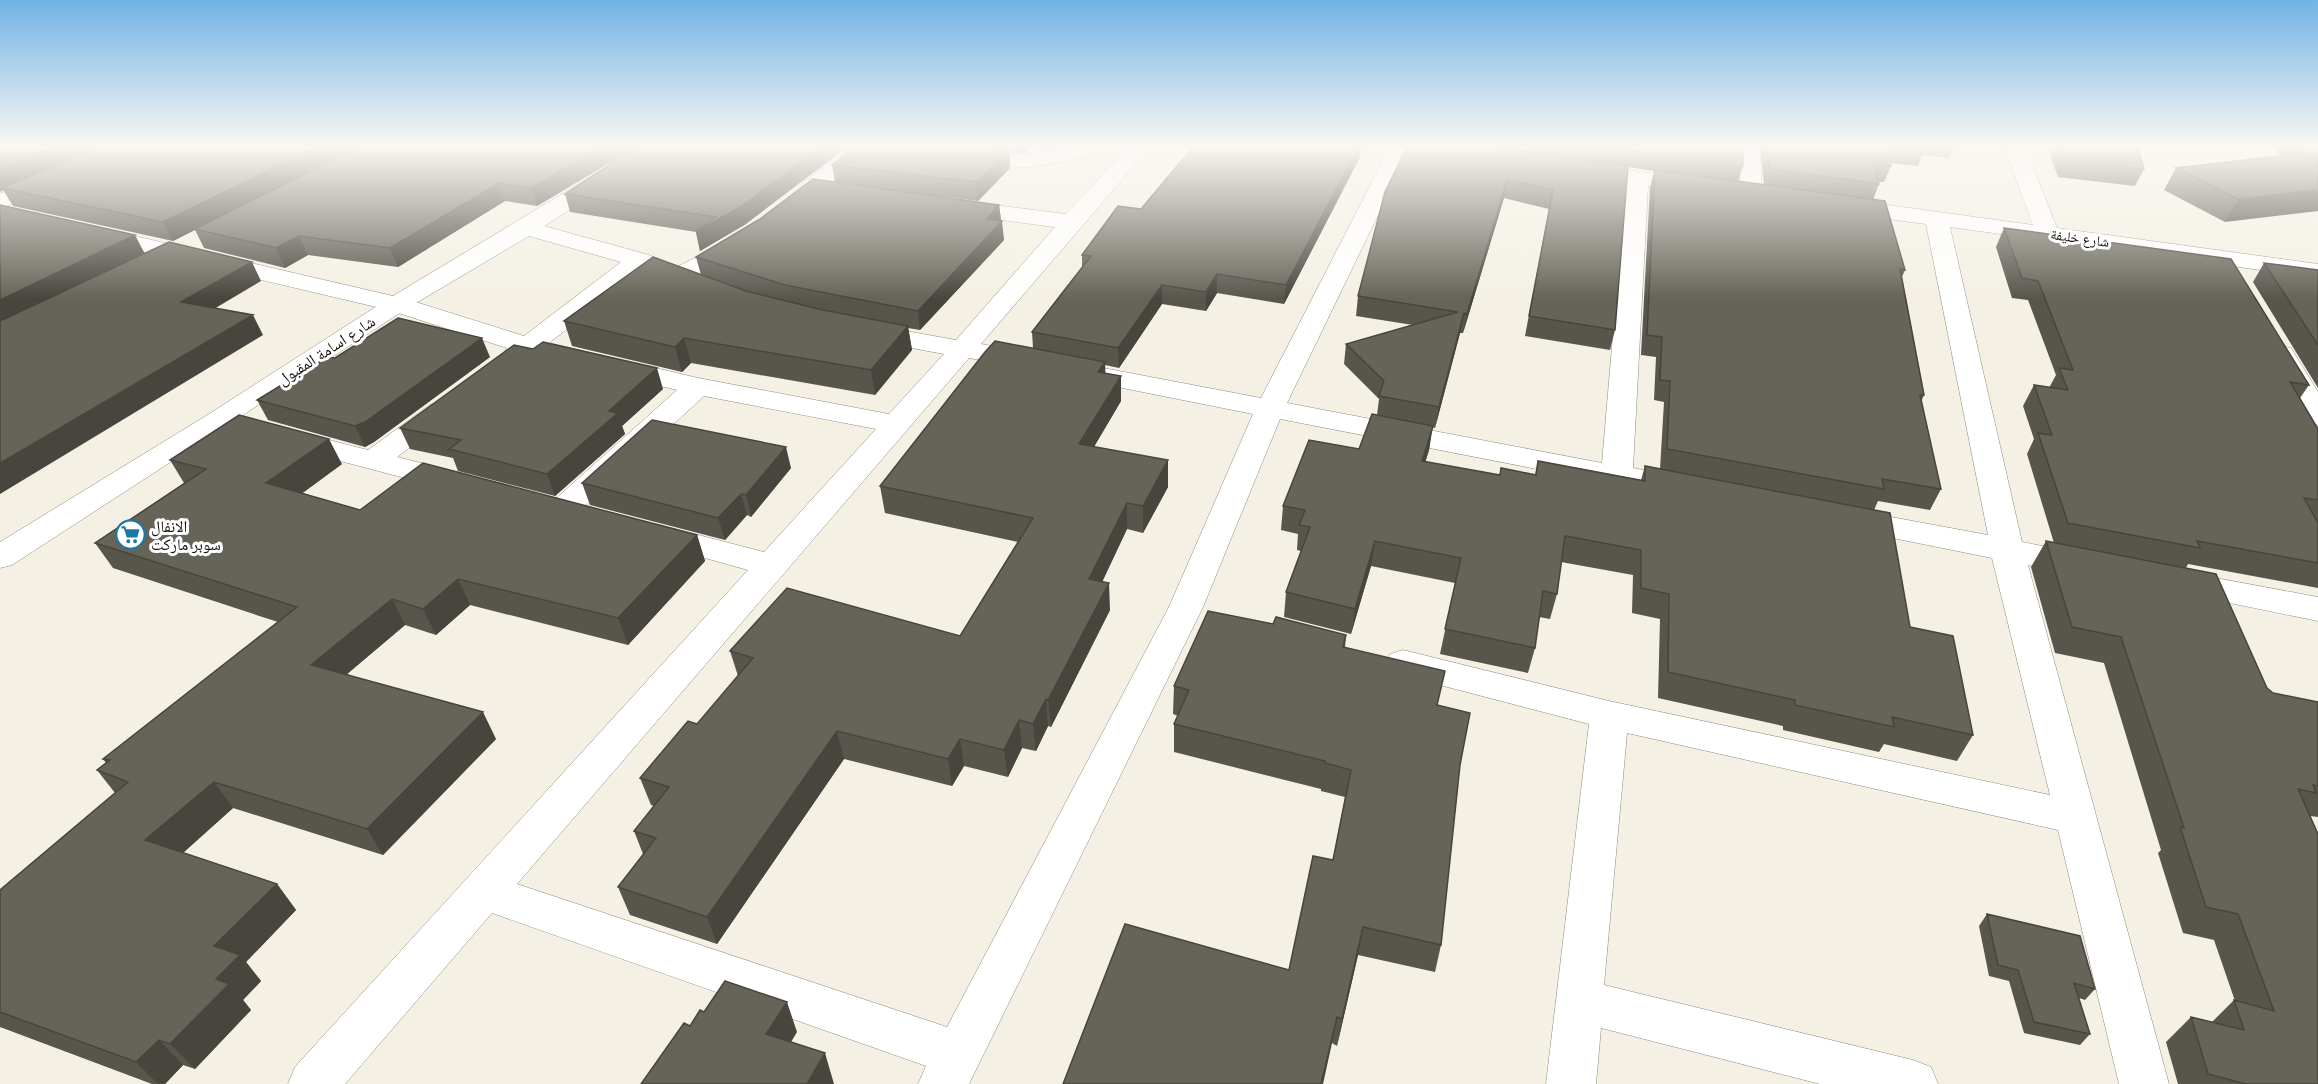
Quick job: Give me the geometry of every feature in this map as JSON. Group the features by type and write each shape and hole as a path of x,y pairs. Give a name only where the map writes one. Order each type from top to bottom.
{"street":[{"name":"شارع اسامة المقبول","path":"0,557 219,420 396,304 574,198"},
{"path":"313,1084 1094,198"},
{"path":"483,891 950,1069 1186,607 1270,408 1387,198"},
{"path":"1617,474 1637,198"},
{"path":"2034,198 2048,234"},
{"name":"شارع خليفة","path":"1821,203 2318,271"},
{"path":"933,204 1072,222"},
{"path":"1936,218 2007,549 2144,1084"},
{"path":"67,227 396,304 528,346 698,386 896,424"},
{"path":"526,228 640,260 704,290"},
{"path":"676,278 754,231"},
{"path":"146,266 208,235"},
{"path":"2223,258 2241,287"},
{"path":"501,366 640,260"},
{"path":"843,328 1709,492"},
{"path":"2270,337 2318,416"},
{"path":"562,510 698,386"},
{"path":"373,460 465,393"},
{"path":"219,420 484,489"},
{"path":"529,501 595,519"},
{"path":"1823,514 2110,569"},
{"path":"628,527 771,565"},
{"path":"2145,576 2318,609"},
{"path":"1186,607 1220,616"},
{"path":"1369,654 1609,715 2076,817"},
{"path":"1571,1084 1609,715"},
{"path":"1581,1001 1913,1084"}],"building":[{"path":"47,198 213,198 163,222"},
{"path":"258,198 475,198 390,248 299,236 276,248 195,229"},
{"path":"589,198 753,198 696,232 716,217"},
{"path":"788,198 946,198 999,205 987,219 1002,221 918,311 785,285 696,257 760,219"},
{"path":"1151,198 1332,198 1286,285 1217,274 1206,292 1162,285 1118,348 1032,332 1091,256 1082,255 1118,206 1141,209"},
{"path":"1384,198 1502,198 1467,314 1464,313 1439,407 1379,396 1384,381 1346,344 1458,312 1358,296"},
{"path":"1552,198 1625,198 1615,330 1529,316"},
{"path":"1654,198 1860,198 1885,201 1905,270 1900,269 1924,395 1920,395 1941,489 1882,479 1884,489 1667,449 1670,381 1660,380 1662,337 1647,335"},
{"path":"0,205 135,235 0,300"},
{"path":"2004,228 2231,259 2309,385 2290,382 2318,429 2318,500 2304,498 2318,523 2318,563 2197,541 2200,548 2068,523 2038,433 2052,435 2034,385 2068,390 2059,368 2073,370 2038,281 2022,278"},
{"path":"169,242 252,262 181,302 253,315 0,463 0,321"},
{"path":"653,257 746,291 823,310 908,326 871,370 684,338 675,347 564,321"},
{"path":"2264,263 2318,270 2318,345"},
{"path":"398,318 482,338 365,422 355,426 257,400 327,357 335,358"},
{"path":"995,341 1105,362 1098,372 1121,376 1079,444 1168,460 1143,506 1127,503 1089,579 1109,583 1048,700 1046,699 1033,724 1019,720 1004,750 960,739 948,759 837,731 707,917 618,887 656,838 634,831 669,787 640,778 688,721 697,724 753,658 730,651 787,588 960,636 1033,518 880,486"},
{"path":"543,342 657,368 609,411 618,413 547,474 449,449 461,440 400,428 514,345 533,349"},
{"path":"1372,414 1433,426 1422,461 1500,475 1501,468 1536,475 1538,461 1645,481 1645,466 1890,513 1910,627 1953,636 1973,735 1892,717 1894,727 1795,705 1795,700 1668,672 1669,594 1641,588 1641,550 1565,536 1557,594 1543,591 1535,648 1445,629 1461,558 1375,541 1355,609 1286,592 1310,527 1299,525 1305,510 1283,506 1309,440 1359,449"},
{"path":"239,415 329,439 266,483 360,510 423,463 697,535 618,618 458,579 423,609 392,599 311,665 483,712 367,829 214,782 145,840 277,884 214,946 240,955 216,979 229,984 170,1044 159,1040 136,1062 0,1012 0,890 128,782 97,770 110,760 103,759 297,607 95,543 206,469 170,460"},
{"path":"652,420 786,447 746,495 741,494 718,518 582,483"},
{"path":"2046,541 2216,574 2267,688 2273,693 2318,702 2318,786 2313,785 2316,793 2298,789 2318,834 2318,1084 2246,1084 2208,1074 2191,1017 2244,1030 2234,1000 2274,1011 2238,914 2206,907 2180,827 2184,828 2121,637 2072,627"},
{"path":"1208,611 1273,624 1276,617 1346,635 1343,647 1445,671 1437,705 1470,713 1460,765 1441,945 1363,927 1342,1019 1337,1017 1321,1084 1063,1084 1125,924 1289,970 1313,856 1333,860 1351,770 1325,763 1325,761 1174,724 1189,690 1174,686"},
{"path":"1987,914 2080,936 2095,989 2074,983 2090,1034 2034,1022 2018,970 1998,965"},
{"path":"725,981 787,1002 766,1034 825,1053 807,1084 641,1084 684,1023 690,1026 700,1010 704,1012"}],"place":[{"name":"الانفال سوبر ماركت","path":"130,535"}]}
